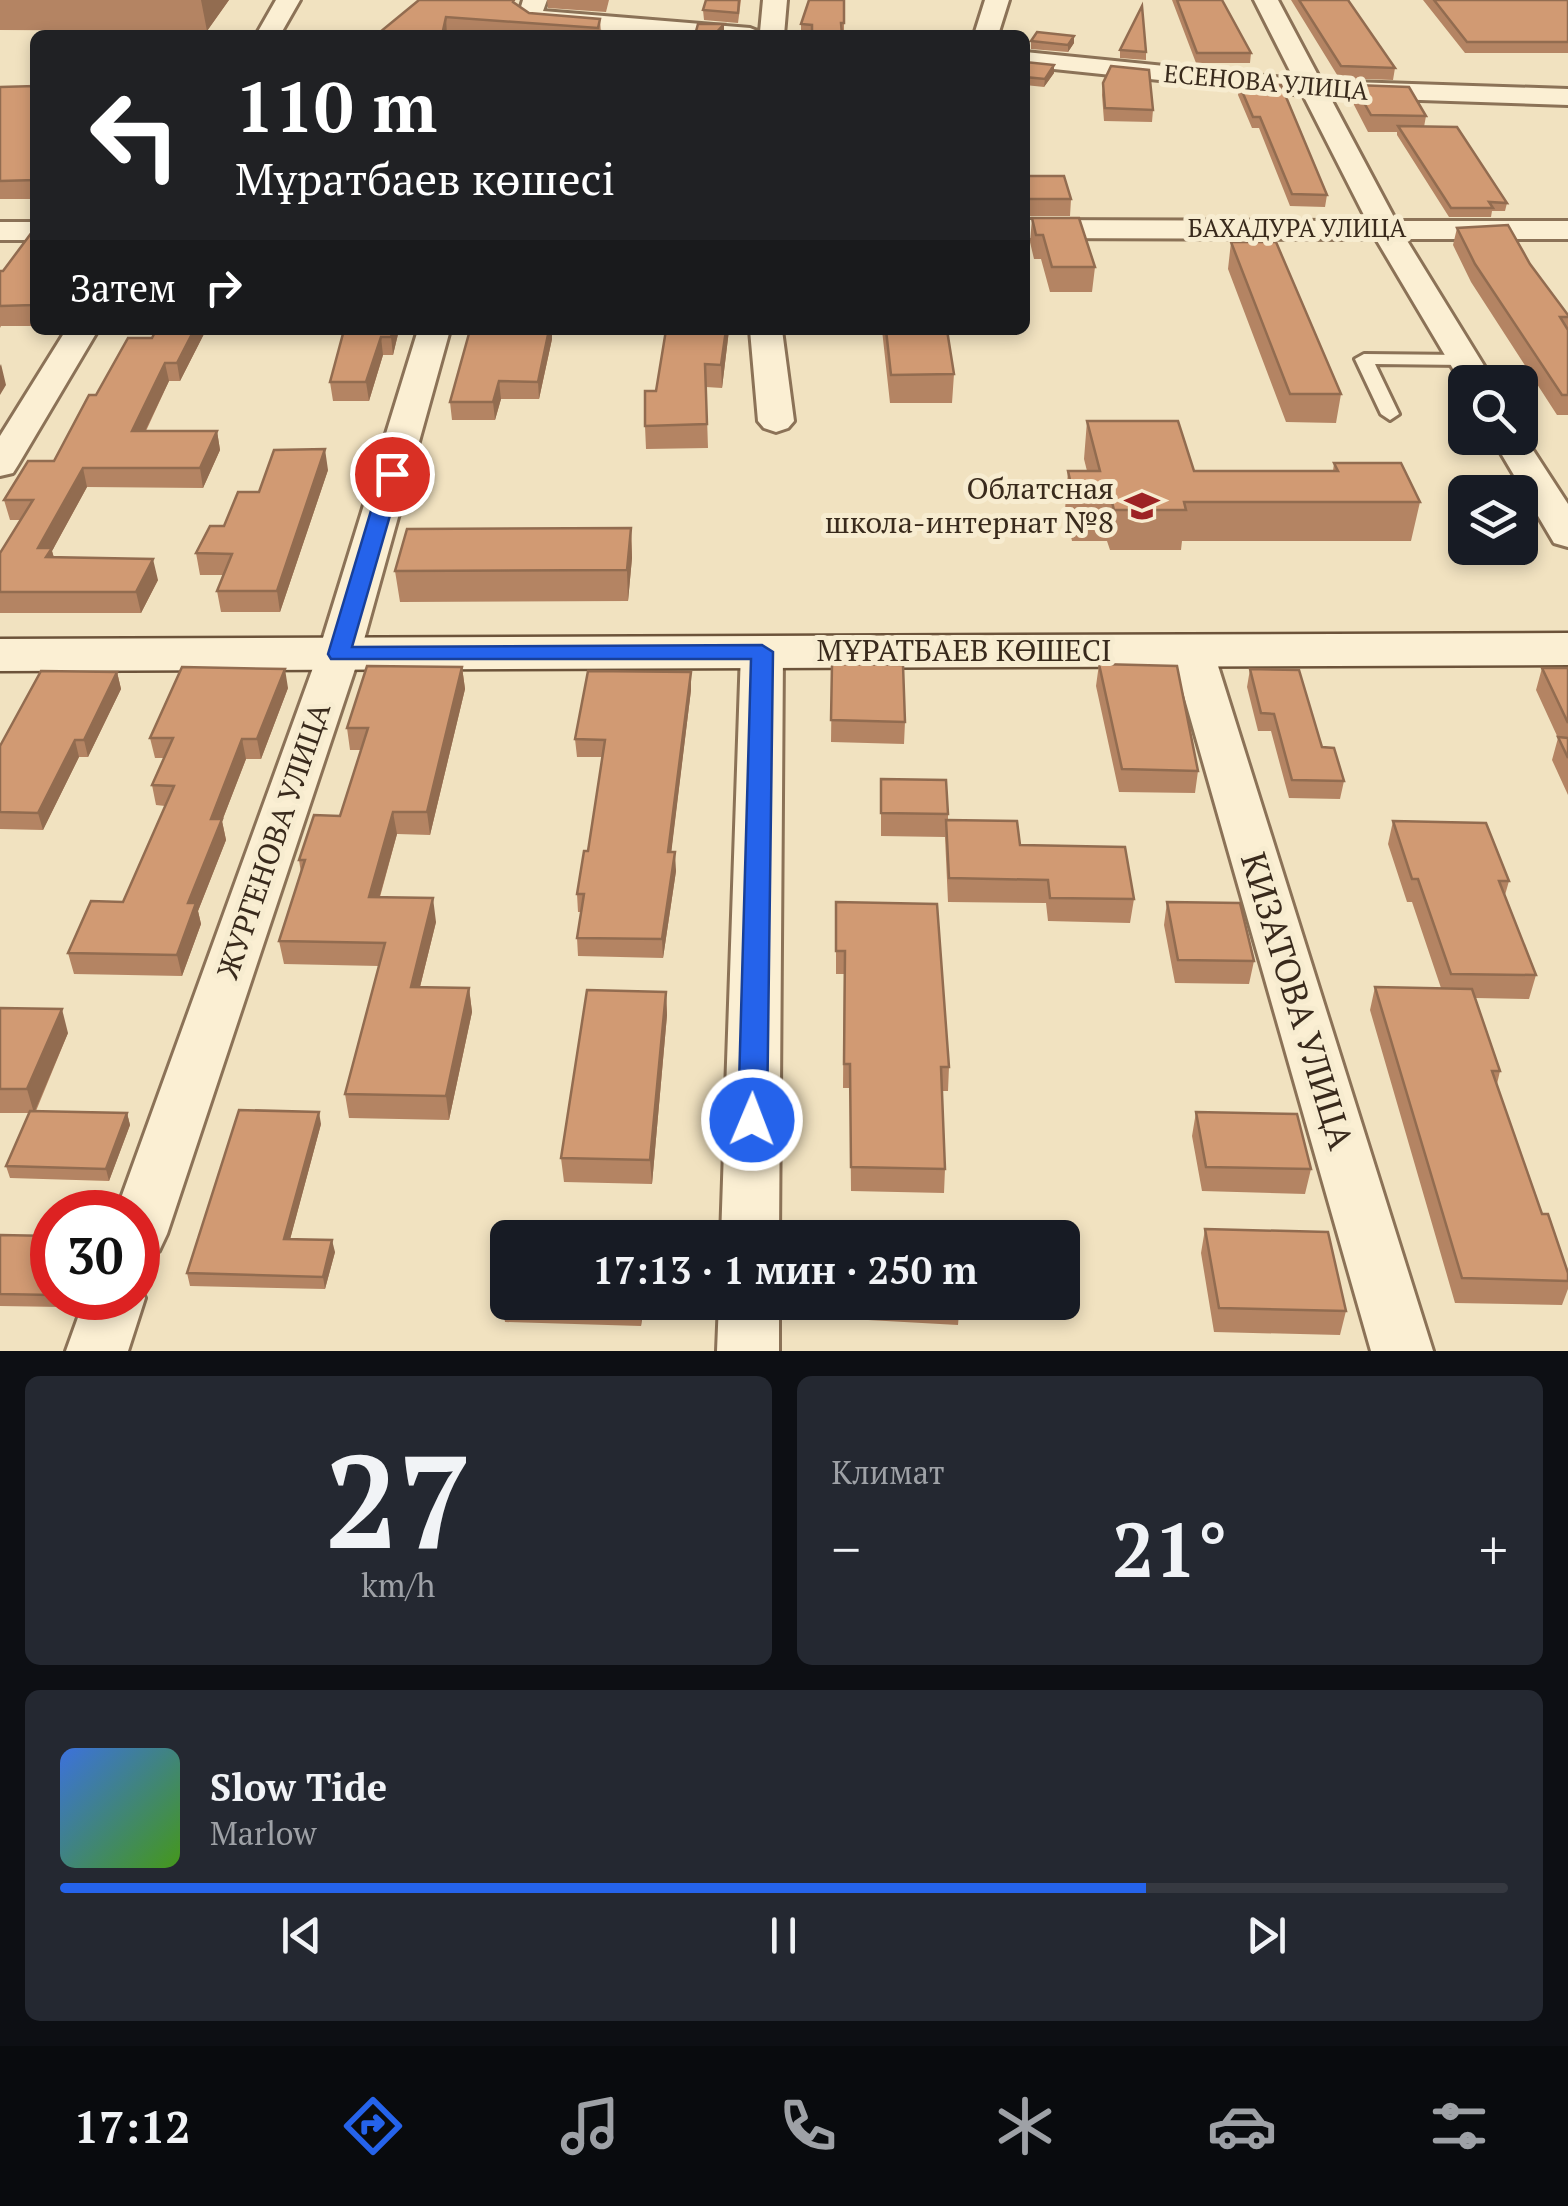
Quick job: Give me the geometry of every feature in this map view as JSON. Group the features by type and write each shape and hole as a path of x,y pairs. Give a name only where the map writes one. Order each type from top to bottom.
{"street":[{"path":"271,30 288,0"},
{"path":"773,30 776,0"},
{"path":"988,30 997,0"},
{"path":"1266,0 1385,228 1466,365"},
{"path":"533,8 710,30"},
{"name":"ЕСЕНОВА УЛИЦА","path":"1030,60 1352,92 1568,97"},
{"name":"БАХАДУРА УЛИЦА","path":"1030,229 1568,230"},
{"path":"0,231 30,231"},
{"path":"0,465 79,335"},
{"name":"ЖУРГЕНОВА УЛИЦА","path":"153,1190 339,654 433,335"},
{"path":"767,335 776,421"},
{"path":"1520,455 1568,535"},
{"name":"МҰРАТБАЕВ КӨШЕСІ","path":"0,655 1568,649"},
{"name":"КИЗАТОВА УЛИЦА","path":"1192,650 1402,1351"},
{"path":"750,1220 762,652"},
{"path":"97,1351 108,1320"},
{"path":"748,1351 749,1320"}],"lane":[{"path":"1390,414 1364,359 1448,369"}],"building":[{"path":"419,0 514,0 529,13 600,19 598,28 446,17 443,30 382,30"},
{"path":"706,0 739,0 738,13 703,10"},
{"path":"809,0 844,0 842,30 812,30 812,25 801,24"},
{"path":"1177,0 1222,0 1251,53 1197,53"},
{"path":"1299,0 1348,0 1395,68 1341,66"},
{"path":"1434,0 1568,0 1568,42 1467,42"},
{"path":"1142,6 1146,52 1120,50"},
{"path":"698,24 724,24 719,30 696,30"},
{"path":"1037,32 1074,36 1068,45 1031,41"},
{"path":"1030,63 1054,65 1045,79 1030,78"},
{"path":"1111,66 1149,70 1153,110 1105,108 1103,83"},
{"path":"1239,84 1281,85 1327,195 1292,194 1260,117 1253,117"},
{"path":"1354,85 1409,87 1426,116 1371,115"},
{"path":"30,86 30,180 0,181 0,87"},
{"path":"1398,126 1457,127 1507,203 1489,202 1493,208 1451,208"},
{"path":"1030,176 1064,176 1071,199 1030,199"},
{"path":"1032,218 1079,218 1095,267 1052,267 1043,235 1036,235"},
{"path":"1508,225 1530,264 1568,315 1560,317 1568,330 1568,395 1562,395 1475,264 1457,228"},
{"path":"30,235 30,305 0,306 3,271"},
{"path":"1231,242 1276,242 1341,394 1290,394"},
{"path":"191,335 177,363 165,363 132,431 217,431 200,468 83,468 38,548 52,548 46,557 153,559 136,592 0,592 0,553 33,500 4,500 28,461 54,461 89,395 96,395 128,338"},
{"path":"343,335 392,335 381,337 366,382 330,382"},
{"path":"469,335 548,335 538,382 499,381 493,402 450,402"},
{"path":"665,335 725,335 721,365 705,364 707,424 645,426 645,391 656,391"},
{"path":"887,335 948,335 954,374 891,375"},
{"path":"1087,421 1178,421 1194,471 1338,471 1334,463 1401,463 1420,502 1184,502 1186,510 1114,510 1112,502 1075,502 1068,471 1100,471"},
{"path":"325,449 277,591 217,591 232,554 196,553 210,526 224,526 238,492 259,492 274,450"},
{"path":"631,528 627,570 395,571 407,529"},
{"path":"832,664 903,665 905,722 831,720"},
{"path":"1099,664 1177,666 1198,771 1122,769"},
{"path":"367,666 462,667 427,812 393,812 369,897 433,898 411,987 469,988 446,1096 345,1094 385,943 279,941 305,860 299,860 314,815 340,816 368,728 347,728"},
{"path":"182,667 285,669 257,739 242,739 211,819 222,819 188,903 196,903 177,955 68,953 91,901 123,902 174,786 152,785 173,738 150,738"},
{"path":"1542,668 1568,668 1568,723"},
{"path":"1250,669 1299,670 1322,747 1334,748 1344,781 1292,780 1274,714 1261,713"},
{"path":"41,671 117,672 84,740 75,740 38,813 0,812 0,746"},
{"path":"588,671 691,672 668,852 675,852 662,939 577,938 584,894 577,894 584,851 588,851 605,740 575,739"},
{"path":"1558,737 1568,738 1568,758"},
{"path":"881,779 946,780 948,814 881,813"},
{"path":"946,820 1017,821 1020,845 1125,847 1134,899 1050,898 1048,880 949,878"},
{"path":"1393,821 1486,823 1509,881 1499,881 1536,975 1451,974"},
{"path":"836,902 937,904 949,1067 941,1067 945,1169 851,1167 850,1064 844,1064 845,951 836,951"},
{"path":"1167,902 1240,903 1254,961 1178,960"},
{"path":"1375,987 1472,989 1500,1071 1492,1071 1542,1214 1548,1214 1568,1281 1462,1278"},
{"path":"587,990 666,992 650,1160 561,1158"},
{"path":"0,1008 62,1009 27,1089 0,1089"},
{"path":"239,1110 319,1112 284,1239 332,1240 323,1277 187,1273"},
{"path":"30,1111 127,1113 106,1169 6,1166"},
{"path":"1196,1112 1297,1114 1311,1169 1206,1167"},
{"path":"1205,1229 1328,1232 1346,1311 1219,1308"},
{"path":"0,1235 30,1236 30,1295 0,1294"}],"place":[{"name":"Облатсная школа-интернат №8","path":"1142,506"}],"route":[{"path":"392,474 339,654 762,652 752,1120"}]}
